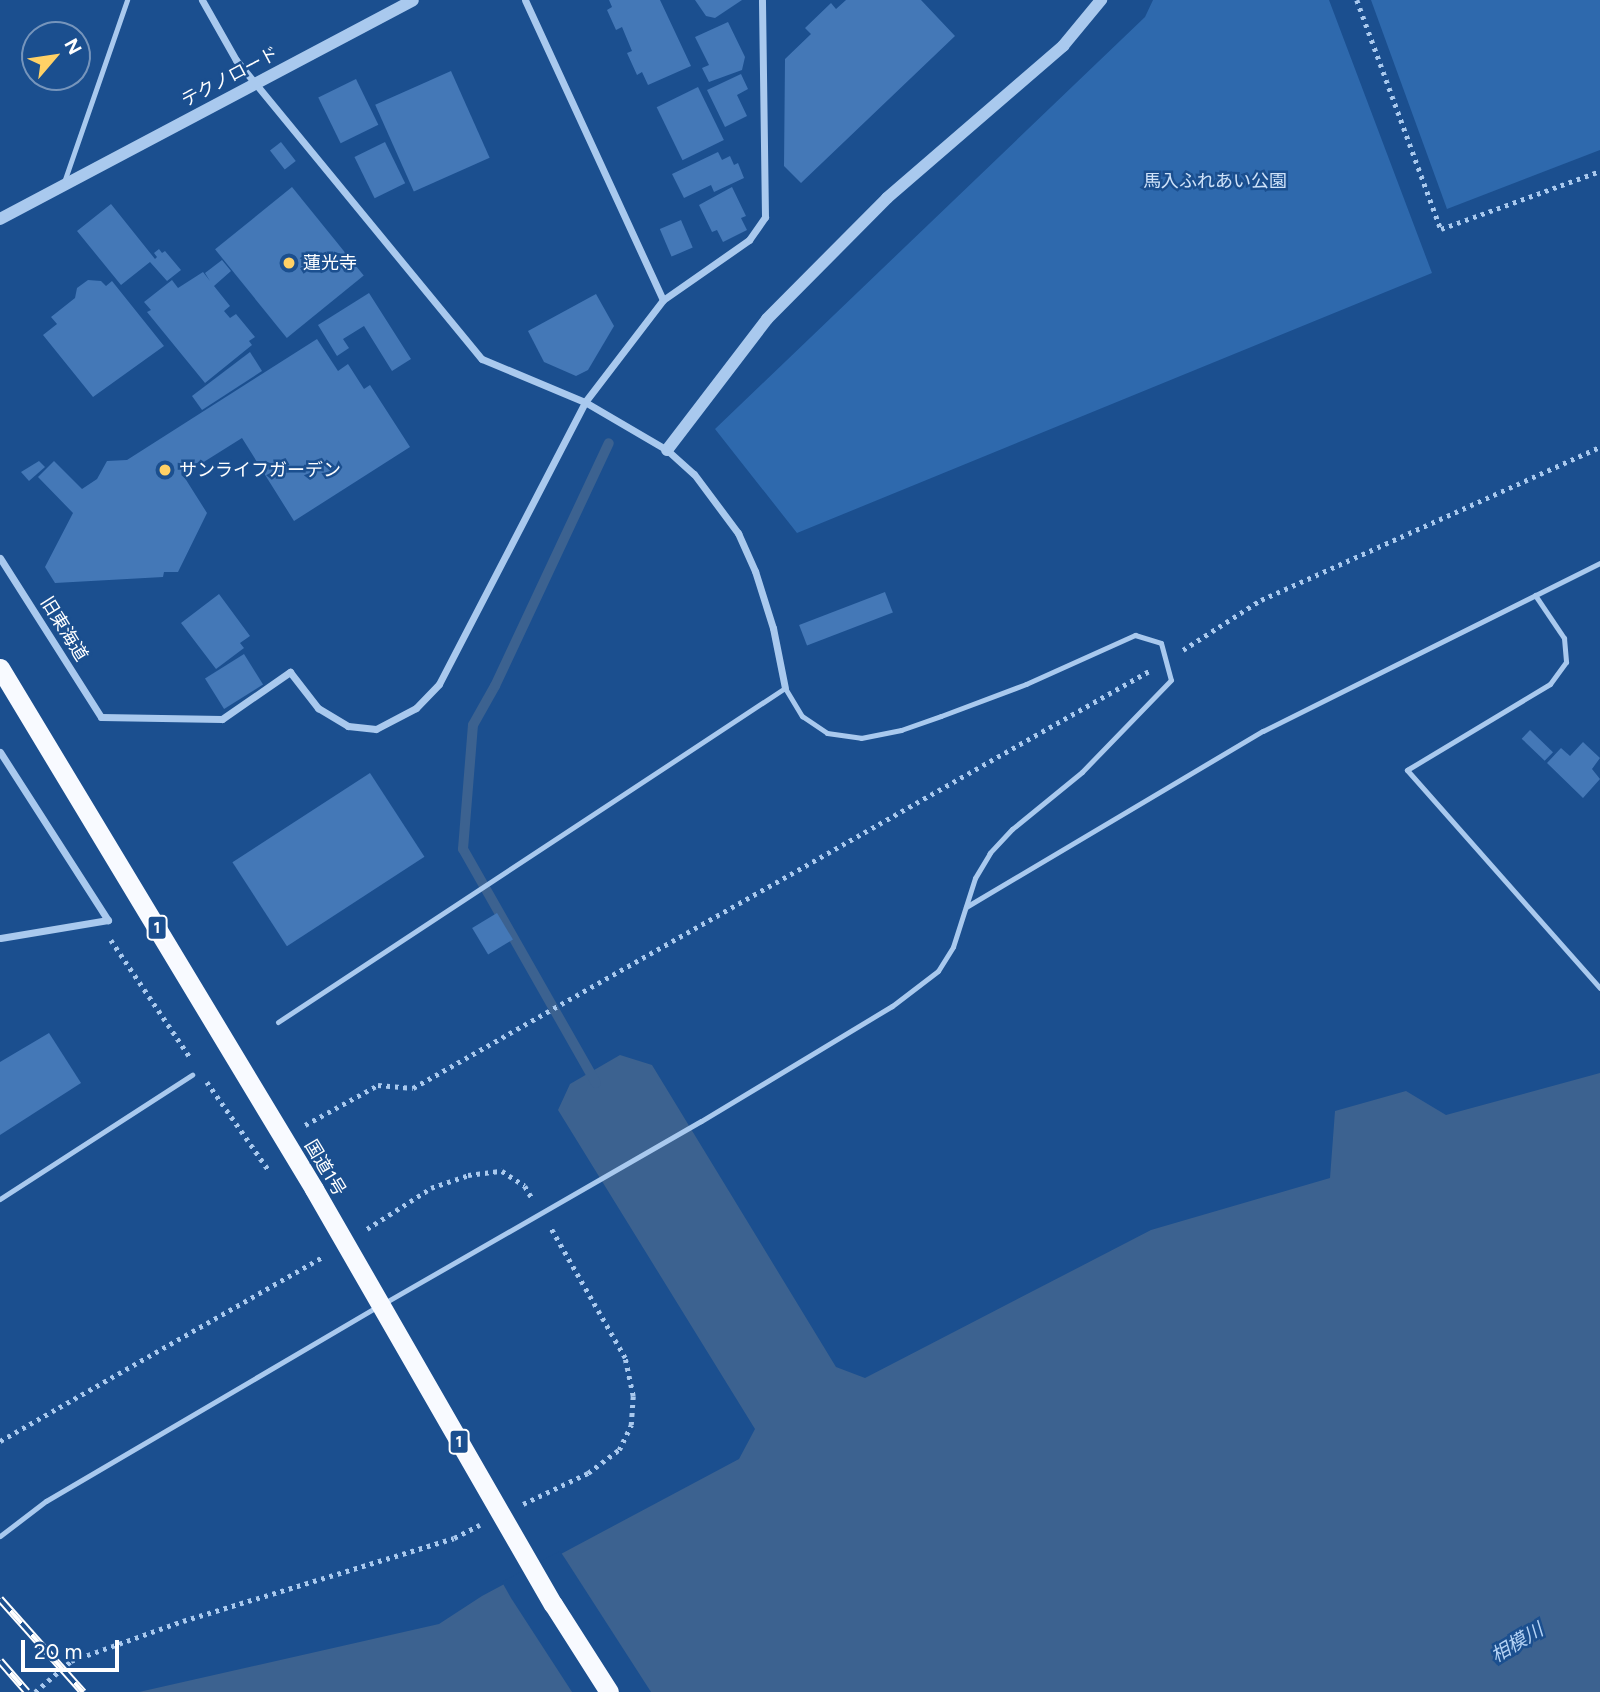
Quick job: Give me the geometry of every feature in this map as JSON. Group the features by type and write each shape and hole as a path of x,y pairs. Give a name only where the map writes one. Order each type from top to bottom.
{"highway":[{"name":"国道1号","path":"0,668 314,1189 553,1604 609,1692"}],"street":[{"path":"202,0 236,60 482,359 585,402 667,450 694,474 738,533 755,571 774,628 785,688"},
{"name":"テクノロード","path":"0,219 413,0"},
{"path":"525,0 663,300"},
{"path":"585,402 663,300 749,240 765,217 762,0"},
{"path":"667,450 767,319 887,198 1063,46 1101,0"},
{"name":"旧東海道","path":"0,558 101,718 222,719 290,672 318,709 348,726 376,729 416,708 439,684 585,402"},
{"path":"0,752 108,920 0,938"}],"lane":[{"path":"63,185 127,0"},
{"path":"966,907 1263,731 1600,563"},
{"path":"1535,595 1564,638 1566,662 1550,684 1407,770 1600,988"},
{"path":"0,1536 58,1494 701,1121 892,1006 937,971 953,947 975,878 990,853 1012,829 1082,772 1171,680 1168,660 1161,643 1135,635 1026,684 941,716 861,738 827,733 802,716 785,688 278,1022"},
{"path":"0,1199 192,1075"}],"path":[{"path":"1357,0 1441,229 1600,171"},
{"path":"300,1128 379,1085 413,1088 1168,660 1261,600 1600,447"},
{"path":"364,1231 432,1188 480,1173 502,1171 525,1186 625,1357 633,1396 631,1424 619,1450 588,1474 514,1508"},
{"path":"0,1441 329,1252"},
{"path":"36,1692 71,1661 183,1621 454,1538 490,1520"}],"green space":[{"name":"馬入ふれあい公園","path":"1153,0 1329,0 1432,273 797,533 715,429 1145,17"},
{"path":"1371,0 1600,0 1600,150 1447,209"}],"water":[{"name":"相模川","path":"620,1055 652,1065 836,1367 865,1378 1151,1230 1330,1178 1335,1111 1406,1091 1446,1115 1600,1073 1600,1692 139,1692 439,1624 482,1596 739,1459 755,1429 558,1110 570,1084"}],"pier":[{"path":"560,1551 651,1692 572,1692 511,1598 502,1582"}],"building":[{"path":"609,0 660,0 691,66 648,85 642,72 637,75 627,53 632,51 622,27 616,30 607,10 612,7"},
{"path":"695,0 742,0 715,18 706,16"},
{"path":"846,0 921,0 955,36 801,183 784,166 785,59 811,34 805,28 831,3 836,9"},
{"path":"728,22 745,57 742,70 709,82 702,68 709,65 695,37"},
{"path":"451,71 490,158 414,192 375,105"},
{"path":"741,74 748,89 737,95 747,116 725,127 707,90"},
{"path":"356,79 378,125 341,143 318,97"},
{"path":"698,87 724,140 683,160 657,107"},
{"path":"281,142 296,161 285,170 270,151"},
{"path":"385,142 405,183 375,198 354,157"},
{"path":"718,152 722,160 730,156 734,165 738,163 744,178 714,192 711,185 684,198 672,174"},
{"name":"蓮光寺","path":"292,187 364,276 287,338 215,249"},
{"path":"732,187 746,216 741,218 747,230 723,242 717,230 712,232 699,205"},
{"path":"111,204 155,259 157,257 154,253 159,249 162,253 165,251 181,270 167,281 150,262 121,285 77,231"},
{"path":"681,220 693,248 672,257 660,229"},
{"path":"222,260 231,271 214,286 230,306 224,311 230,318 236,314 255,337 249,341 252,345 205,383 147,312 151,310 144,302 172,280 178,288 203,272 210,281 205,273"},
{"path":"88,280 101,281 106,286 112,281 164,346 93,397 43,335 57,324 51,317 75,298 77,288"},
{"path":"369,293 411,359 392,371 364,326 343,339 349,348 337,356 318,325"},
{"path":"596,294 614,326 588,370 576,376 544,362 528,331"},
{"path":"317,339 338,371 348,364 364,389 370,385 410,447 294,521 242,438 183,475 207,513 178,572 164,572 163,577 55,583 45,567 73,513 38,477 54,461 82,489 97,479 107,461 127,460"},
{"path":"250,352 262,371 202,410 192,396"},
{"path":"39,461 45,467 29,481 21,472"},
{"path":"885,592 893,613 807,646 799,625"},
{"path":"219,594 250,636 240,643 244,648 216,669 181,623"},
{"path":"244,654 263,685 224,709 205,678"},
{"path":"1530,730 1553,752 1545,761 1522,739"},
{"path":"1583,742 1600,758 1592,769 1600,779 1583,798 1547,763 1561,748 1570,756"},
{"path":"370,773 424,857 287,946 232,862"},
{"path":"497,913 513,940 488,955 472,928"},
{"path":"49,1033 81,1083 0,1135 0,1062"}],"waterway":[{"path":"596,1083 463,849 473,725 495,686 609,443"}],"railway":[{"path":"0,1599 83,1692"},
{"path":"0,1661 27,1692"}],"place":[{"name":"蓮光寺","path":"289,263"},
{"name":"サンライフガーデン","path":"165,470"}]}
